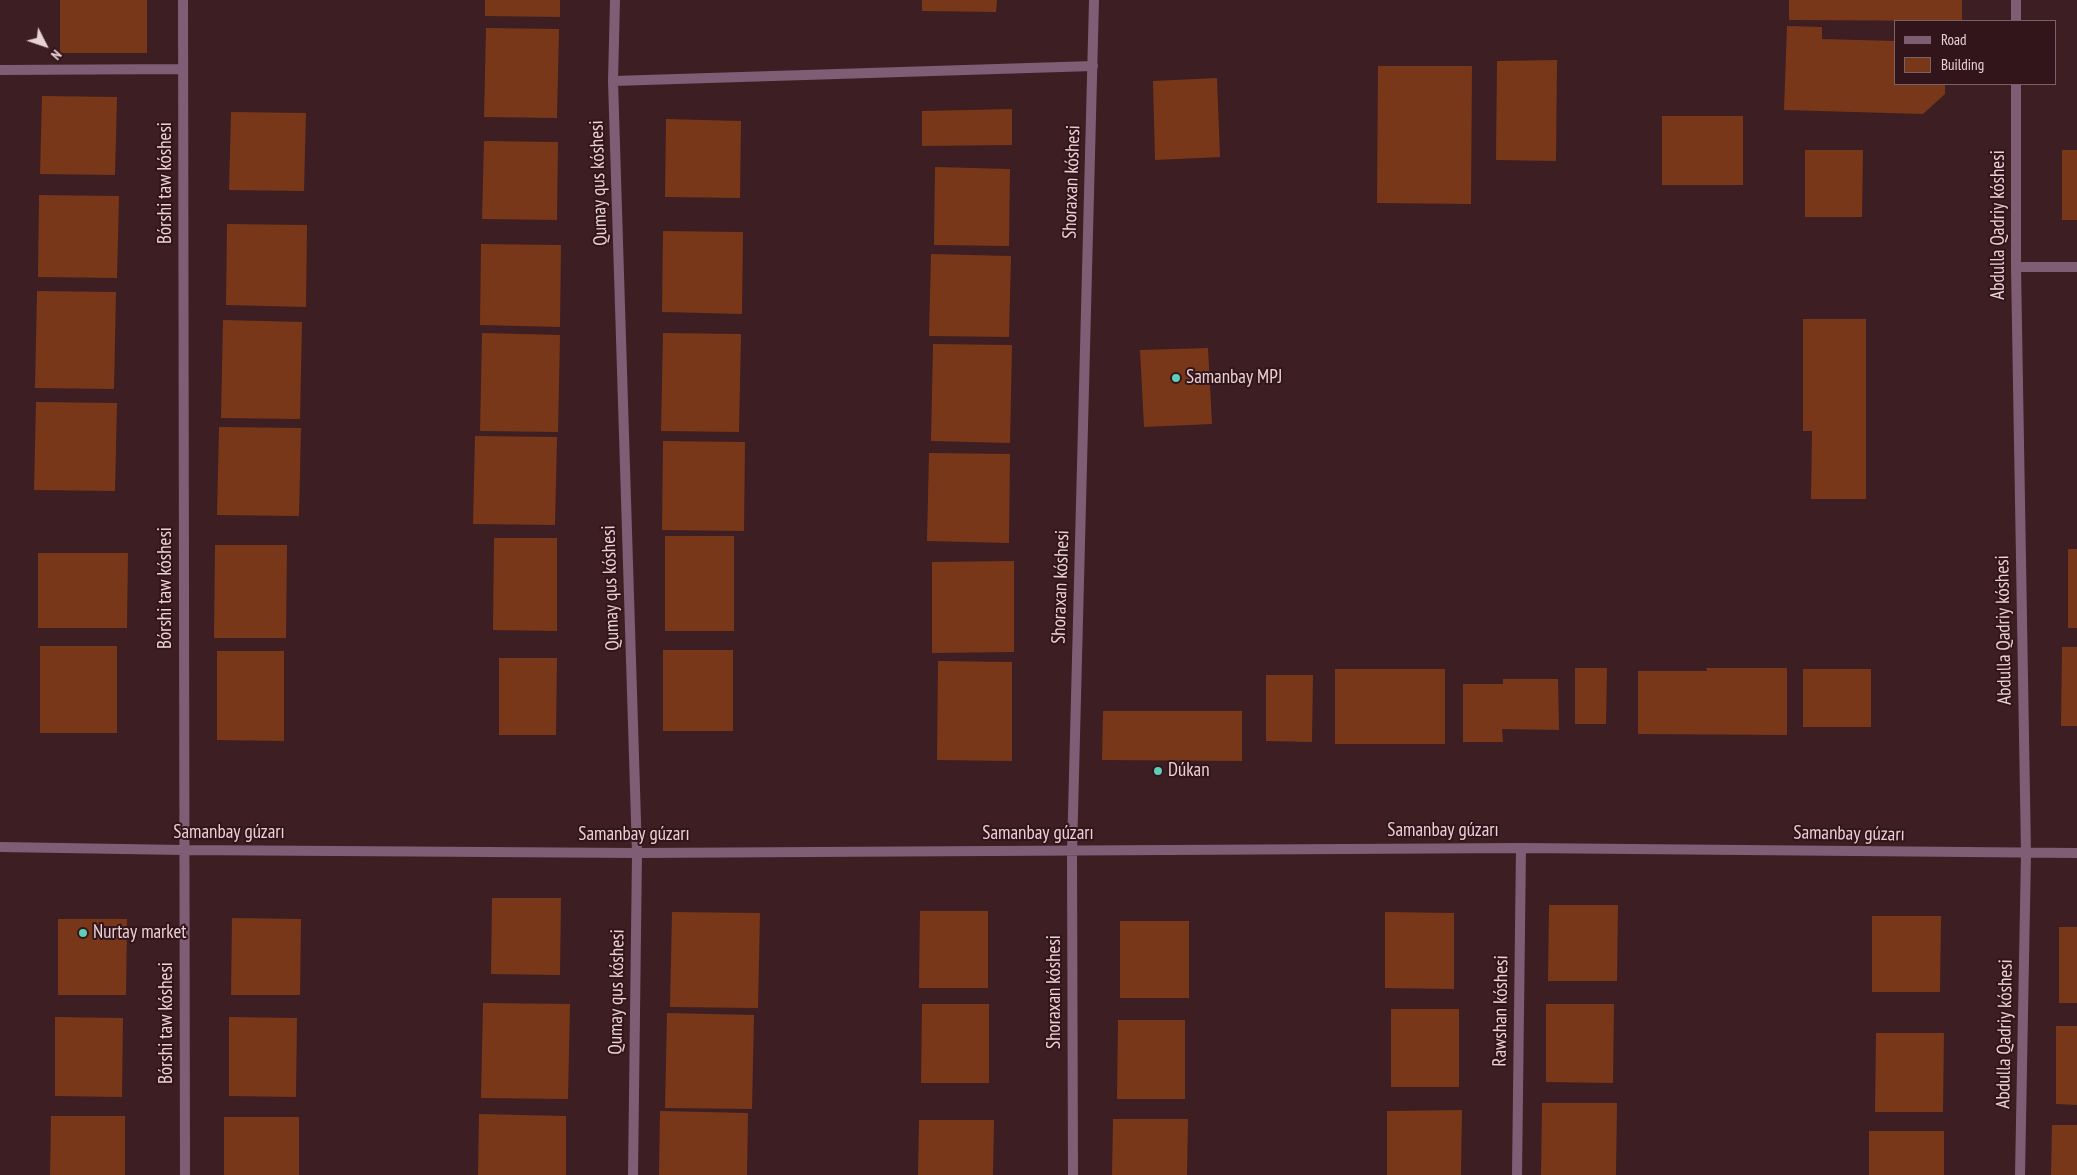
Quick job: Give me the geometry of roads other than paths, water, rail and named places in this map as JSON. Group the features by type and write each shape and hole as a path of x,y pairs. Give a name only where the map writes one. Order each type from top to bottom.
{"street":[{"name":"Bórshi taw kóshesi","path":"183,0 185,1175"},
{"name":"Qumay qus kóshesi","path":"615,0 614,81 637,853 633,1175"},
{"name":"Shoraxan kóshesi","path":"1073,1175 1072,852 1094,0"},
{"path":"2016,0 2016,20"},
{"path":"614,81 1093,66"},
{"path":"0,70 183,69"},
{"name":"Abdulla Qadriy kóshesi","path":"2016,85 2016,266 2026,853 2020,1175"},
{"path":"2016,266 2077,267"},
{"name":"Samanbay gúzarı","path":"0,847 637,853 1521,848 2077,853"},
{"name":"Rawshan kóshesi","path":"1517,1175 1521,848"}],"place":[{"name":"Samanbay MPJ","path":"1176,378"},
{"name":"Dúkan","path":"1158,771"},
{"name":"Nurtay market","path":"83,933"}]}
